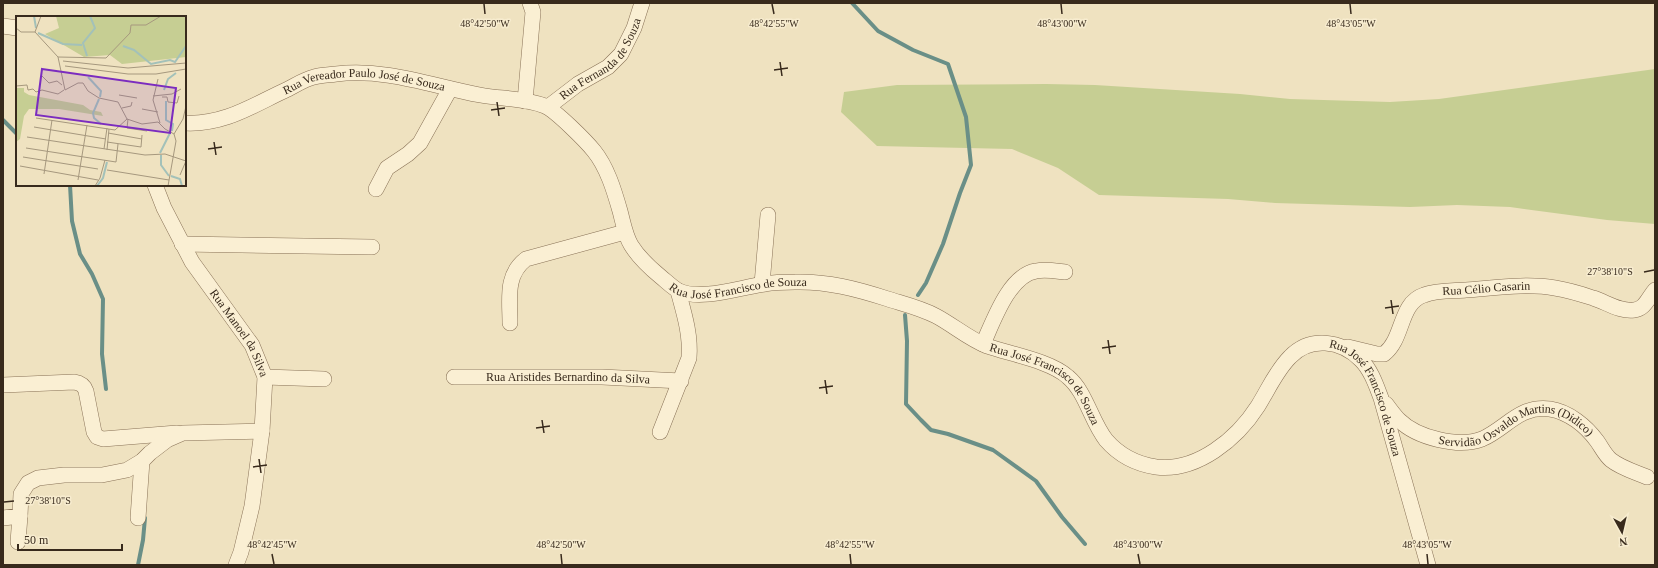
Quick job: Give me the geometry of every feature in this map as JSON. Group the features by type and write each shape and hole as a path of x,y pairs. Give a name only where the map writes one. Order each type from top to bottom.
{"street":[{"path":"525,101 533,12 530,3"},
{"name":"Rua Fernanda de Souza","path":"548,107 578,84 608,67 622,54 634,28 642,3"},
{"path":"3,26 16,28"},
{"name":"Rua Vereador Paulo José de Souza","path":"186,123 199,124 225,119 314,77 352,72 371,72 419,80 450,89 491,97 525,101 548,107"},
{"path":"376,189 387,168 408,154 420,143 450,89"},
{"name":"Rua José Francisco de Souza","path":"548,107 595,152 603,164 619,207 625,232 630,243 644,262 678,291 701,294 715,293 762,284 782,282 820,282 875,294 919,308 936,316 982,344 1054,368 1066,375 1080,392 1096,425 1107,441 1127,458 1140,463 1166,468 1185,465 1201,459 1241,429 1256,410 1280,369 1291,355 1306,345 1326,342 1341,345 1362,360 1371,373 1382,398 1428,565"},
{"name":"Rua Manoel da Silva","path":"155,186 182,244 192,262 252,345 265,377 262,431 252,506 241,552 236,565"},
{"path":"762,284 768,215"},
{"path":"510,323 512,275 518,266 526,259 625,232"},
{"path":"182,244 372,247"},
{"path":"982,344 1000,306 1016,282 1024,276 1036,271 1065,272"},
{"name":"Rua Célio Casarin","path":"1341,345 1377,354 1384,354 1394,345 1408,308 1413,300 1424,295 1441,292 1521,287 1553,288 1593,298 1610,305 1632,311 1639,309 1644,305 1655,290"},
{"path":"660,432 689,358 690,345 688,328 678,291"},
{"path":"265,377 324,379"},
{"name":"Rua Aristides Bernardino da Silva","path":"454,377 602,377 681,381"},
{"path":"3,385 80,383 84,386 86,391 94,432 97,437 103,439 183,433 262,431"},
{"name":"Servidão Osvaldo Martins (Didico)","path":"1382,398 1400,421 1410,428 1425,435 1455,443 1470,442 1482,438 1526,411 1550,409 1564,413 1583,425 1596,440 1606,456 1612,461 1647,478"},
{"path":"18,542 21,494 28,483 48,476 114,474 127,470 142,461 167,440 183,433"},
{"path":"138,518 142,461"},
{"path":"3,518 20,516"}],"green space":[{"path":"1655,69 1655,224 1607,220 1510,207 1457,205 1410,207 1275,203 1228,199 1099,195 1058,168 1012,149 877,146 841,112 844,92 897,85 1095,85 1240,94 1290,99 1390,102 1439,99"}],"waterway":[{"path":"852,3 878,31 913,50 948,64 966,117 971,165 943,244 926,283 918,295"},
{"path":"3,120 16,133"},
{"path":"70,186 72,221 80,254 92,274 103,299 102,354 106,389"},
{"path":"905,315 907,341 906,404 931,430 948,434 993,450 1036,481 1062,517 1085,544"},
{"path":"138,565 143,540 145,518"}]}
